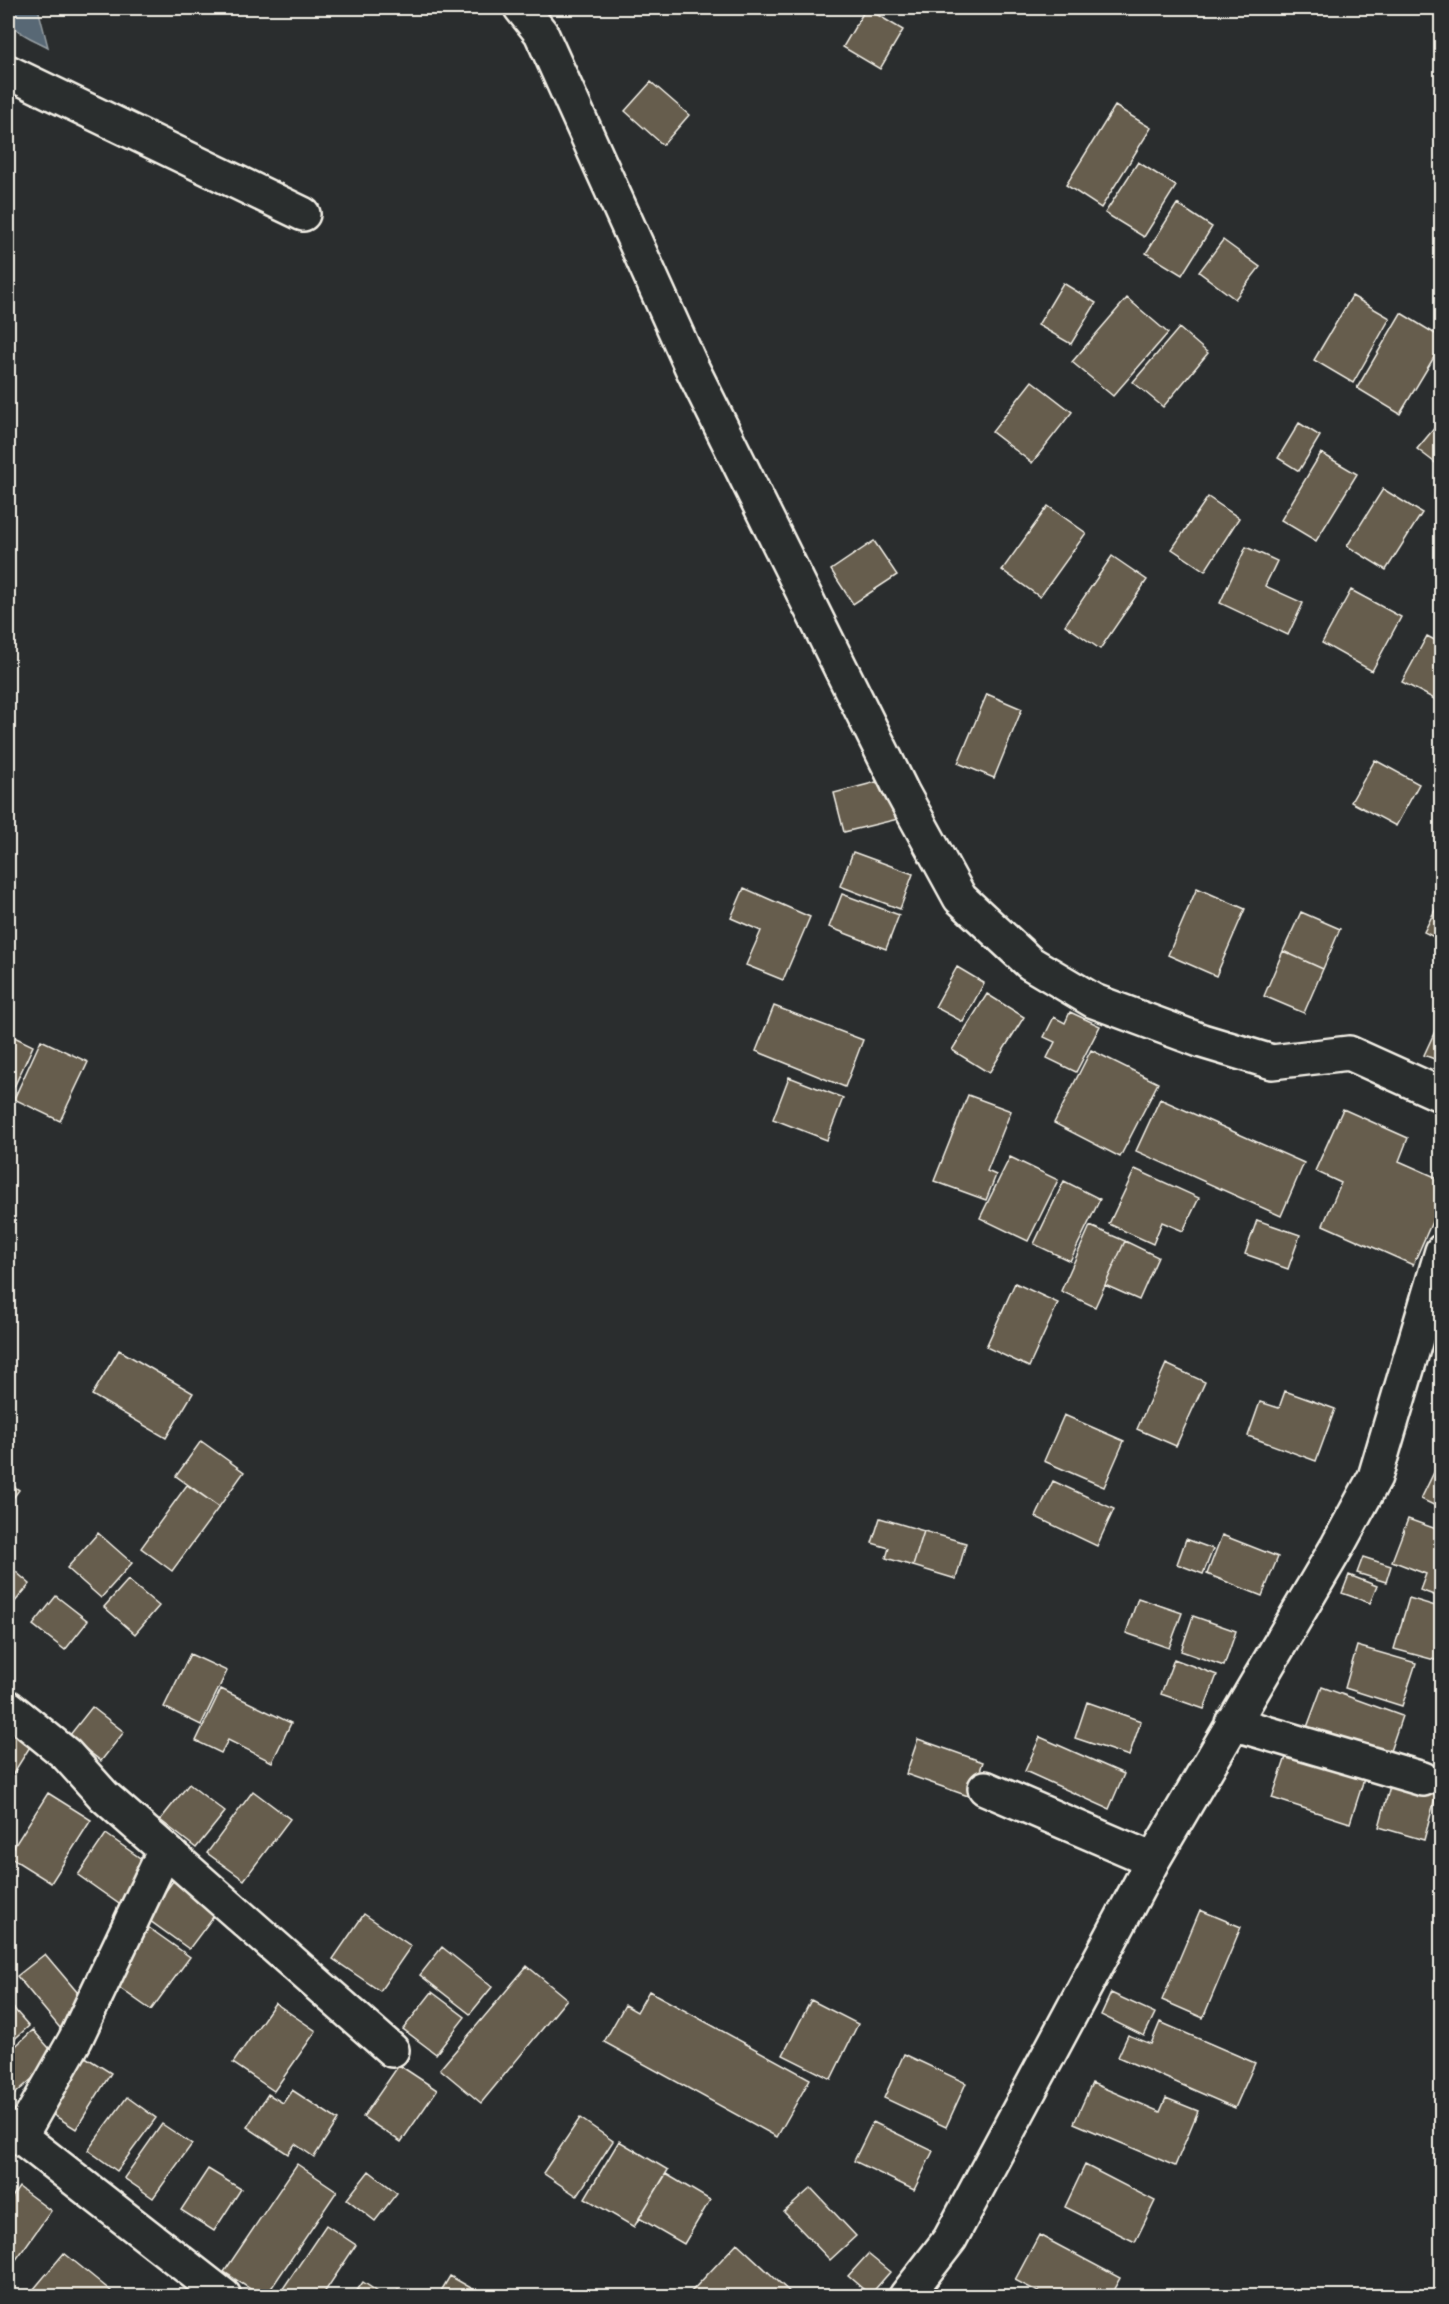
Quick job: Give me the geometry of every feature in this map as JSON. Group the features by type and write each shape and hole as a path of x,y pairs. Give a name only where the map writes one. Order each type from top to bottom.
{"street":[{"path":"521,8 542,33 692,368 902,792 960,898 1030,963 1094,1001 1202,1041 1272,1062 1349,1053 1442,1095"},
{"path":"8,72 303,214"},
{"path":"906,2296 950,2239 1153,1860 1338,1545 1375,1477 1442,1251"},
{"path":"8,1707 66,1754 104,1796 392,2050"},
{"path":"1232,1723 1423,1779"},
{"path":"985,1788 1153,1860"},
{"path":"165,1850 75,2040 14,2132 224,2296"}],"water":[{"path":"8,8 38,8 48,47 15,28 11,23"}],"building":[{"path":"866,8 903,30 880,69 843,47"},
{"path":"651,82 689,115 663,145 625,111"},
{"path":"1115,106 1151,128 1101,208 1066,185"},
{"path":"1138,162 1176,186 1144,237 1105,213"},
{"path":"1177,204 1212,227 1182,275 1146,253"},
{"path":"1223,240 1260,267 1235,299 1199,272"},
{"path":"1063,283 1096,303 1071,344 1038,325"},
{"path":"1352,296 1390,318 1353,383 1314,360"},
{"path":"1127,298 1168,333 1113,396 1072,362"},
{"path":"1401,313 1442,338 1442,344 1400,414 1357,388"},
{"path":"1179,328 1208,353 1163,407 1133,382"},
{"path":"1032,381 1072,412 1032,463 992,432"},
{"path":"1442,419 1442,468 1417,449"},
{"path":"1299,423 1320,436 1299,471 1278,458"},
{"path":"1321,453 1357,474 1316,541 1281,520"},
{"path":"1383,489 1422,513 1386,570 1347,546"},
{"path":"1208,497 1239,518 1205,571 1172,549"},
{"path":"1048,506 1086,533 1040,597 1002,570"},
{"path":"874,541 897,575 853,604 831,570"},
{"path":"1246,547 1277,561 1265,586 1303,603 1288,635 1220,603"},
{"path":"1112,556 1147,580 1100,649 1065,625"},
{"path":"1351,590 1401,617 1372,671 1322,643"},
{"path":"1427,636 1442,644 1442,703 1402,682"},
{"path":"987,694 1022,709 994,778 958,763"},
{"path":"1375,760 1419,784 1396,826 1351,802"},
{"path":"888,779 898,819 844,832 834,793"},
{"path":"853,852 913,874 900,909 840,886"},
{"path":"744,888 810,917 783,980 746,965 761,931 731,918"},
{"path":"1197,888 1245,909 1216,976 1168,955"},
{"path":"842,894 899,915 886,949 829,927"},
{"path":"1442,896 1442,941 1424,932"},
{"path":"1301,912 1340,929 1323,969 1283,951"},
{"path":"1283,951 1323,969 1304,1013 1264,996"},
{"path":"957,967 984,983 963,1022 935,1007"},
{"path":"987,994 1024,1017 989,1073 952,1050"},
{"path":"774,1006 863,1040 845,1087 756,1051"},
{"path":"1070,1012 1100,1026 1076,1072 1047,1058 1055,1042 1044,1037 1054,1017 1065,1023"},
{"path":"1442,1016 1442,1062 1424,1055"},
{"path":"8,1034 33,1046 8,1100"},
{"path":"41,1040 88,1062 60,1121 14,1099"},
{"path":"1091,1050 1158,1083 1120,1157 1054,1123"},
{"path":"789,1077 843,1098 827,1140 773,1119"},
{"path":"968,1095 1011,1111 987,1171 996,1175 986,1200 934,1181"},
{"path":"1160,1099 1304,1163 1281,1216 1136,1151"},
{"path":"1343,1109 1408,1138 1399,1161 1442,1180 1442,1199 1413,1265 1323,1225 1341,1183 1315,1171"},
{"path":"1010,1157 1058,1180 1028,1241 980,1218"},
{"path":"1135,1169 1199,1198 1183,1231 1162,1222 1153,1244 1109,1224"},
{"path":"1064,1181 1100,1199 1070,1261 1034,1244"},
{"path":"1257,1220 1300,1235 1288,1269 1245,1254"},
{"path":"1090,1226 1125,1241 1095,1307 1061,1291"},
{"path":"1125,1241 1158,1257 1139,1300 1105,1285"},
{"path":"1015,1283 1058,1303 1029,1367 986,1347"},
{"path":"119,1350 193,1393 166,1438 92,1395"},
{"path":"1166,1364 1205,1382 1176,1446 1137,1429"},
{"path":"1285,1391 1335,1409 1316,1461 1248,1436 1260,1402 1279,1408"},
{"path":"1064,1415 1124,1441 1104,1487 1044,1461"},
{"path":"201,1441 244,1472 219,1507 176,1476"},
{"path":"1442,1458 1442,1509 1421,1499"},
{"path":"1053,1481 1114,1509 1097,1546 1036,1517"},
{"path":"8,1482 19,1490 8,1505"},
{"path":"187,1485 219,1507 172,1571 141,1548"},
{"path":"880,1518 924,1531 913,1566 886,1558 889,1548 872,1543"},
{"path":"1408,1519 1442,1531 1442,1598 1420,1590 1426,1574 1392,1561"},
{"path":"924,1531 966,1543 956,1579 913,1566"},
{"path":"98,1533 132,1563 101,1598 67,1568"},
{"path":"1222,1535 1278,1557 1262,1596 1207,1574"},
{"path":"1186,1539 1213,1549 1203,1574 1177,1564"},
{"path":"1363,1557 1391,1566 1386,1582 1357,1573"},
{"path":"8,1565 30,1584 8,1610"},
{"path":"1349,1575 1377,1586 1370,1603 1342,1593"},
{"path":"128,1580 159,1606 135,1634 104,1607"},
{"path":"56,1596 88,1621 65,1650 33,1625"},
{"path":"1138,1598 1182,1613 1169,1648 1126,1633"},
{"path":"1409,1598 1442,1608 1442,1662 1394,1649"},
{"path":"1193,1616 1236,1631 1224,1666 1181,1651"},
{"path":"1357,1646 1416,1663 1402,1706 1345,1688"},
{"path":"190,1654 227,1671 201,1725 164,1707"},
{"path":"1174,1659 1217,1675 1204,1709 1161,1694"},
{"path":"1322,1687 1402,1716 1387,1760 1306,1730"},
{"path":"221,1689 291,1723 272,1762 228,1740 221,1753 196,1741"},
{"path":"1087,1702 1141,1721 1129,1756 1075,1738"},
{"path":"92,1707 124,1732 101,1761 69,1736"},
{"path":"8,1726 33,1742 8,1782"},
{"path":"1040,1737 1124,1774 1109,1809 1025,1771"},
{"path":"918,1739 983,1762 971,1797 906,1774"},
{"path":"1287,1754 1364,1779 1350,1823 1272,1798"},
{"path":"1391,1782 1436,1795 1424,1840 1379,1827"},
{"path":"189,1784 225,1812 196,1848 160,1820"},
{"path":"253,1791 290,1819 244,1880 207,1853"},
{"path":"48,1793 91,1820 51,1883 8,1856"},
{"path":"106,1834 150,1865 122,1906 78,1875"},
{"path":"173,1881 216,1913 189,1949 146,1918"},
{"path":"1200,1910 1241,1927 1203,2018 1162,2000"},
{"path":"364,1914 411,1946 380,1991 333,1959"},
{"path":"145,1925 190,1957 151,2010 107,1979"},
{"path":"442,1947 492,1987 470,2014 420,1975"},
{"path":"45,1954 88,2005 60,2028 17,1976"},
{"path":"527,1966 567,1999 481,2103 440,2069"},
{"path":"649,1991 810,2079 777,2137 604,2042 625,2005 637,2012"},
{"path":"432,1992 465,2017 436,2054 403,2029"},
{"path":"1111,1993 1155,2013 1144,2036 1101,2015"},
{"path":"811,2000 858,2024 831,2079 783,2055"},
{"path":"8,2002 29,2026 8,2045"},
{"path":"275,2003 316,2031 274,2091 233,2063"},
{"path":"1160,2022 1255,2063 1235,2108 1118,2057 1128,2035 1151,2044"},
{"path":"33,2030 57,2057 8,2100 8,2053"},
{"path":"79,2053 111,2073 76,2129 44,2109"},
{"path":"904,2054 966,2083 946,2127 884,2098"},
{"path":"399,2065 437,2090 401,2142 363,2117"},
{"path":"1092,2083 1160,2112 1166,2098 1198,2111 1175,2166 1074,2123"},
{"path":"292,2090 338,2120 314,2157 295,2144 288,2154 247,2127 268,2094 283,2103"},
{"path":"127,2097 156,2118 117,2171 88,2150"},
{"path":"580,2118 613,2141 577,2196 543,2173"},
{"path":"873,2122 933,2151 914,2190 854,2161"},
{"path":"162,2124 192,2144 153,2198 124,2178"},
{"path":"619,2141 668,2170 634,2227 585,2198"},
{"path":"297,2164 337,2191 266,2296 261,2296 224,2272"},
{"path":"1085,2165 1155,2201 1135,2242 1065,2207"},
{"path":"208,2169 241,2189 214,2231 181,2210"},
{"path":"369,2171 397,2193 375,2221 347,2199"},
{"path":"666,2174 710,2200 684,2244 639,2218"},
{"path":"19,2187 51,2211 8,2271 8,2203"},
{"path":"811,2188 856,2236 830,2260 784,2212"},
{"path":"326,2225 356,2245 322,2296 278,2296"},
{"path":"1039,2235 1120,2278 1110,2296 1046,2296 1015,2280"},
{"path":"737,2243 794,2296 696,2296 691,2292"},
{"path":"64,2253 111,2291 107,2296 28,2296"},
{"path":"868,2254 890,2272 870,2295 848,2276"},
{"path":"450,2276 485,2296 438,2296"},
{"path":"363,2282 384,2296 353,2296"},
{"path":"398,2290 407,2296 393,2296"}]}
